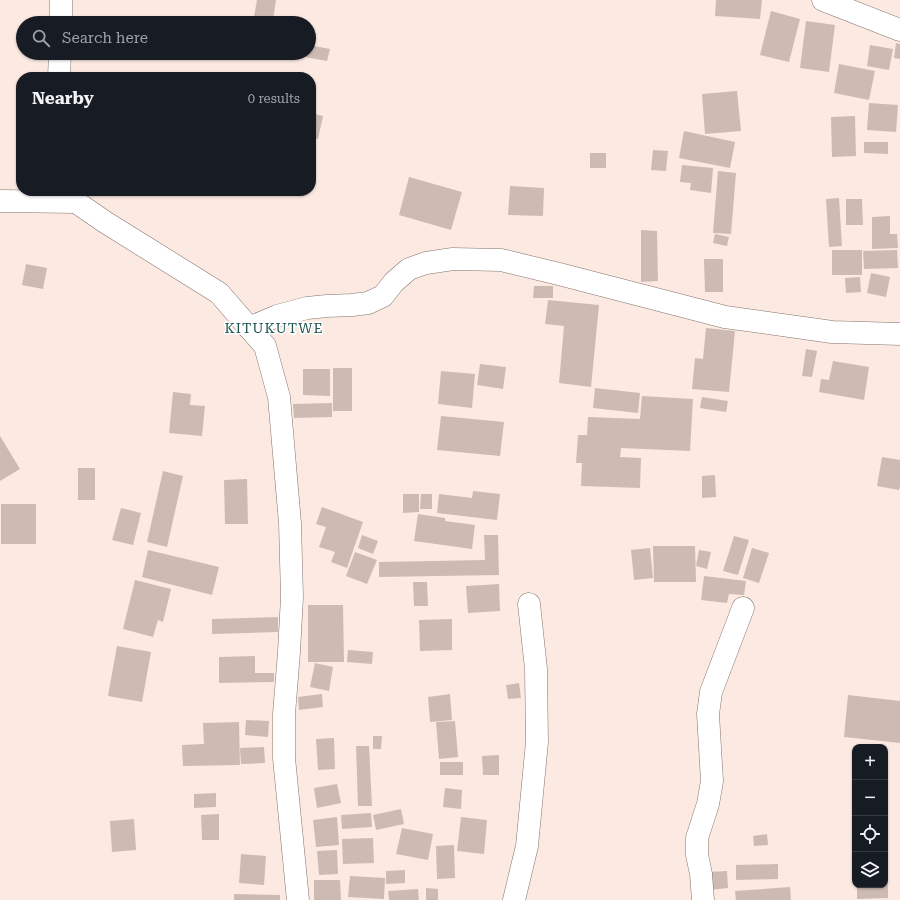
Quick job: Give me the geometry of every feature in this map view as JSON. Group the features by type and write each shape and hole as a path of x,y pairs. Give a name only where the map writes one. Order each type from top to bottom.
{"street":[{"path":"61,0 61,16"},
{"path":"824,0 873,10 900,30"},
{"path":"59,72 60,60"},
{"path":"0,201 72,196 105,222 219,293 265,346 280,404 290,523 292,597 284,714 284,758 298,900"},
{"path":"249,328 277,316 307,308 352,306 368,303 383,296 394,282 409,269 426,263 452,259 501,260 725,316 832,332 900,334"},
{"path":"514,900 527,846 537,742 536,669 530,604"},
{"path":"703,900 701,874 697,855 697,838 708,804 712,781 708,714 711,692 743,608"}],"building":[{"path":"257,0 276,0 274,16 254,16"},
{"path":"716,0 762,0 760,19 715,16"},
{"path":"771,11 800,19 789,62 760,55"},
{"path":"806,21 835,25 829,72 800,68"},
{"path":"896,43 900,44 900,59 894,58"},
{"path":"870,45 893,49 889,70 867,66"},
{"path":"316,46 330,49 327,61 316,59"},
{"path":"839,64 875,71 869,100 834,93"},
{"path":"737,91 741,131 705,134 702,94"},
{"path":"869,103 898,105 896,132 867,130"},
{"path":"316,114 323,116 318,139 316,138"},
{"path":"855,116 856,156 832,157 831,117"},
{"path":"684,131 735,142 730,168 679,158"},
{"path":"864,142 888,142 888,154 864,153"},
{"path":"653,150 668,151 666,171 651,170"},
{"path":"590,153 606,153 606,168 590,168"},
{"path":"682,165 713,168 711,193 690,190 691,183 680,182"},
{"path":"718,171 736,173 731,234 713,233"},
{"path":"409,177 462,192 451,230 399,215"},
{"path":"510,186 544,188 543,216 508,215"},
{"path":"839,198 842,246 829,247 826,199"},
{"path":"846,199 862,199 863,225 846,225"},
{"path":"890,216 890,234 897,234 898,248 872,249 872,217"},
{"path":"641,230 657,231 658,281 641,282"},
{"path":"715,234 729,237 727,246 713,243"},
{"path":"832,250 862,250 862,275 832,275"},
{"path":"897,250 898,268 864,269 863,251"},
{"path":"704,259 723,259 723,292 705,292"},
{"path":"26,264 47,268 43,289 22,285"},
{"path":"871,273 890,277 886,297 867,293"},
{"path":"860,277 861,292 846,293 845,278"},
{"path":"534,286 553,286 553,298 533,298"},
{"path":"548,300 599,305 591,387 559,383 564,326 545,324"},
{"path":"706,328 735,331 729,392 692,389 695,358 703,359"},
{"path":"806,349 817,351 812,377 802,376"},
{"path":"833,361 869,367 864,400 819,392 821,379 829,380"},
{"path":"480,364 506,367 503,389 477,385"},
{"path":"333,368 352,368 352,411 333,411"},
{"path":"303,369 330,369 330,396 303,395"},
{"path":"441,371 475,374 472,408 438,404"},
{"path":"595,388 640,393 638,413 593,408"},
{"path":"173,392 191,394 190,405 205,406 202,436 169,433"},
{"path":"642,396 693,399 690,451 621,448 620,457 641,458 640,488 581,486 582,463 576,463 578,435 587,435 588,417 640,419"},
{"path":"702,397 728,401 726,412 700,408"},
{"path":"332,403 332,417 294,418 293,404"},
{"path":"441,416 504,422 500,456 437,450"},
{"path":"0,436 20,469 0,481"},
{"path":"882,457 900,460 899,490 877,486"},
{"path":"78,468 95,468 95,500 78,500"},
{"path":"163,471 183,476 167,547 147,542"},
{"path":"715,475 716,497 702,498 702,476"},
{"path":"247,479 248,524 225,524 224,480"},
{"path":"473,491 500,494 497,520 437,513 439,494 472,498"},
{"path":"403,494 419,494 419,512 403,513"},
{"path":"421,494 432,494 432,509 420,509"},
{"path":"1,504 36,504 36,544 1,544"},
{"path":"322,507 363,522 347,568 331,562 335,552 319,547 326,527 316,524"},
{"path":"121,508 141,513 133,545 112,540"},
{"path":"418,514 445,518 445,521 475,525 472,549 414,541"},
{"path":"362,535 378,541 373,554 358,548"},
{"path":"484,535 498,535 499,575 379,577 379,562 485,560"},
{"path":"734,536 749,540 738,575 723,571"},
{"path":"653,546 695,546 696,582 654,582"},
{"path":"650,548 653,578 634,580 631,550"},
{"path":"752,548 769,553 759,583 743,578"},
{"path":"148,550 219,567 212,595 142,577"},
{"path":"699,550 711,552 707,569 696,566"},
{"path":"355,552 377,560 367,584 346,576"},
{"path":"704,576 746,581 744,595 729,594 727,603 701,600"},
{"path":"135,580 171,589 163,622 158,620 153,637 123,629"},
{"path":"413,582 427,582 428,606 414,606"},
{"path":"499,584 500,611 468,613 466,586"},
{"path":"308,605 343,605 344,662 308,662"},
{"path":"278,617 278,632 212,634 212,619"},
{"path":"452,619 452,650 420,651 419,620"},
{"path":"117,646 151,652 142,702 108,696"},
{"path":"348,650 373,652 372,664 347,662"},
{"path":"255,656 255,673 274,673 274,682 219,683 219,657"},
{"path":"315,663 333,667 329,691 310,687"},
{"path":"519,683 521,698 508,699 506,685"},
{"path":"322,694 323,707 299,710 298,697"},
{"path":"450,694 452,720 430,722 428,697"},
{"path":"848,695 900,701 900,743 844,737"},
{"path":"246,720 269,721 268,737 245,735"},
{"path":"455,721 458,757 439,759 436,722"},
{"path":"239,722 240,765 183,766 182,745 204,744 203,723"},
{"path":"373,736 382,736 381,749 373,749"},
{"path":"334,738 335,769 318,770 316,739"},
{"path":"356,746 369,746 372,806 358,806"},
{"path":"264,747 265,763 241,764 240,748"},
{"path":"499,755 499,775 483,775 482,756"},
{"path":"440,762 463,762 463,775 440,775"},
{"path":"337,784 341,803 317,808 314,788"},
{"path":"445,788 462,790 461,809 443,807"},
{"path":"216,793 216,807 194,808 194,794"},
{"path":"401,809 404,824 376,830 373,815"},
{"path":"371,813 372,827 342,829 341,815"},
{"path":"219,814 219,840 202,840 201,815"},
{"path":"337,817 339,845 316,847 313,820"},
{"path":"461,817 487,820 484,854 457,851"},
{"path":"134,819 136,850 112,852 110,821"},
{"path":"402,828 433,834 428,860 396,854"},
{"path":"767,834 768,845 754,846 753,836"},
{"path":"373,838 374,863 343,864 342,839"},
{"path":"454,845 455,878 437,879 436,846"},
{"path":"337,850 338,874 319,875 317,851"},
{"path":"241,854 266,856 264,885 239,883"},
{"path":"778,864 778,879 736,880 736,865"},
{"path":"405,870 405,883 386,884 386,871"},
{"path":"727,871 728,888 709,890 708,872"},
{"path":"350,876 385,878 384,899 348,897"},
{"path":"314,880 340,880 341,900 314,900"},
{"path":"790,887 791,900 736,900 735,891"},
{"path":"426,888 438,889 438,900 426,900"},
{"path":"857,888 888,888 888,898 857,899"},
{"path":"418,889 419,900 389,900 388,891"},
{"path":"234,894 280,895 280,900 234,900"}],"district":[{"name":"KITUKUTWE","path":"274,328"}]}
